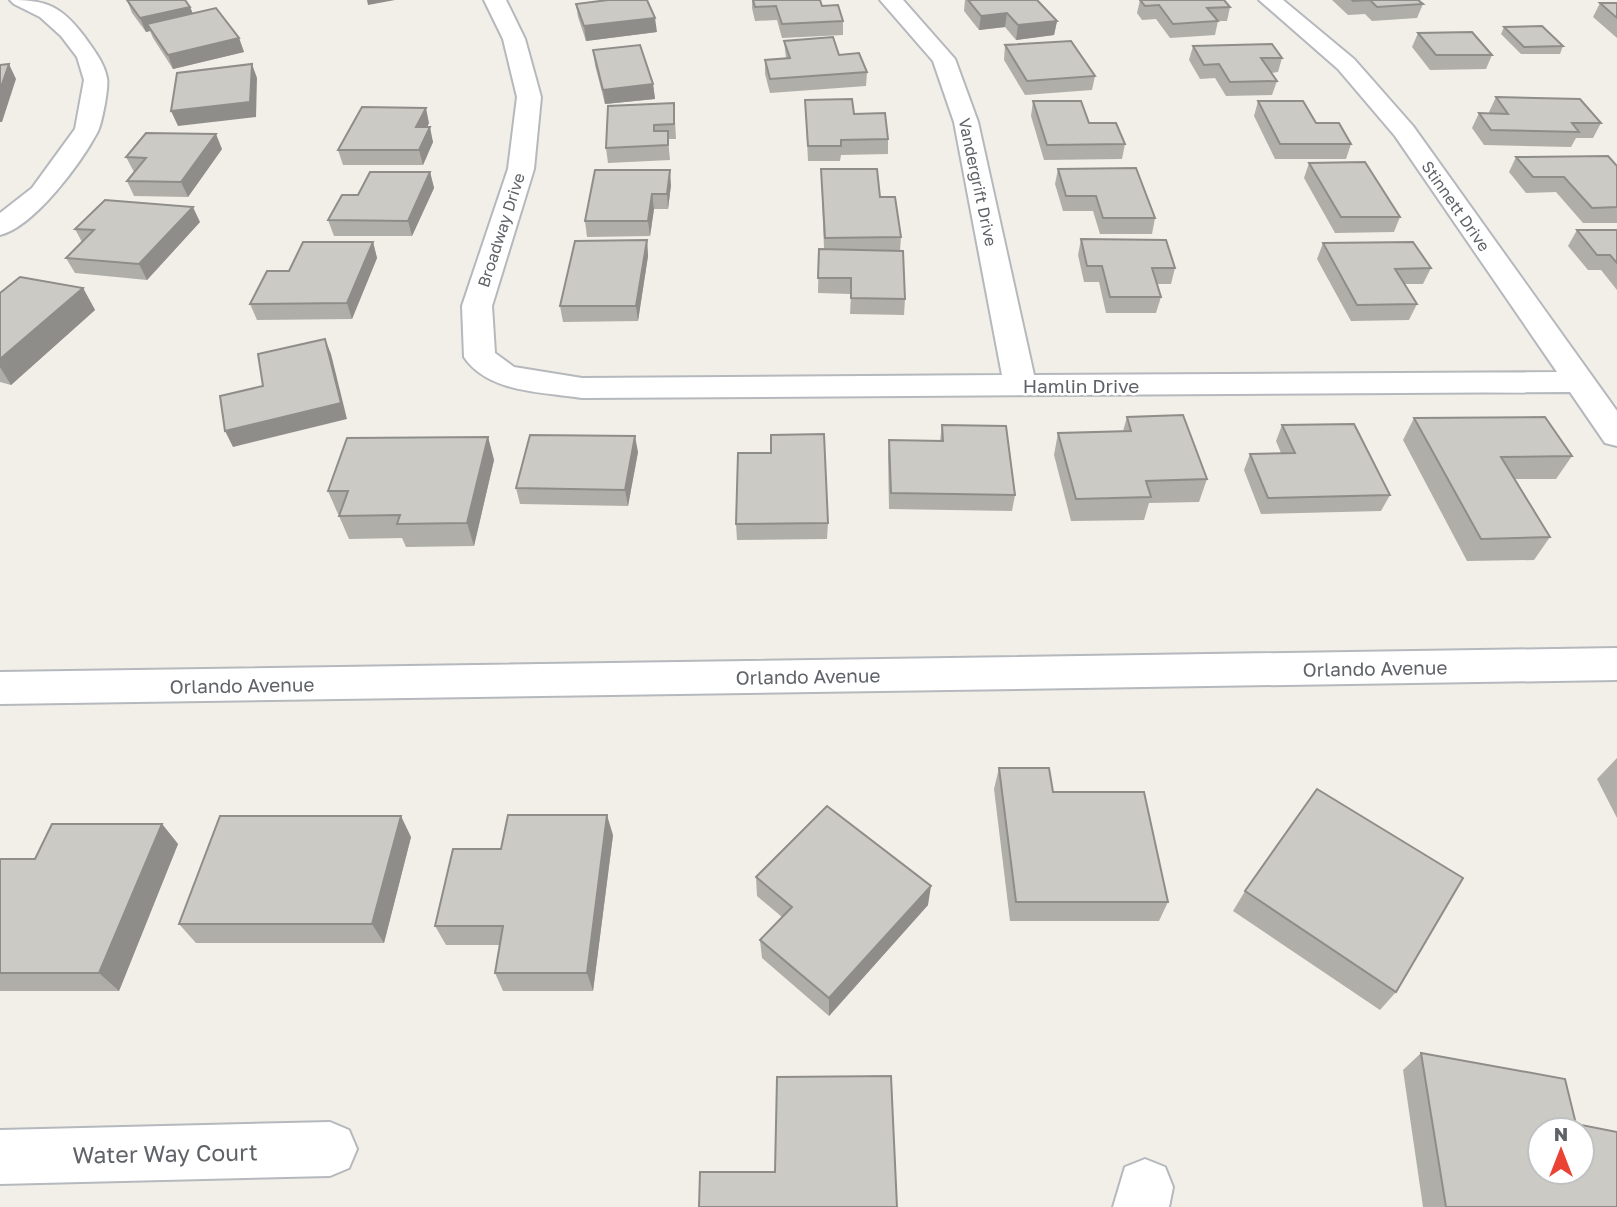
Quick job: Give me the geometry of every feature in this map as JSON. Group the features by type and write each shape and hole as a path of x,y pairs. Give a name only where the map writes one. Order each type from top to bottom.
{"street":[{"path":"0,227 41,194 88,129 96,80 88,57 69,31 58,8 21,0"},
{"name":"Broadway Drive","path":"495,0 514,39 529,97 521,169 477,306 480,357 505,375 582,388"},
{"name":"Vandergrift Drive","path":"891,0 944,59 966,122 1020,385"},
{"name":"Stinnett Drive","path":"1270,0 1346,64 1404,131 1617,435"},
{"name":"Hamlin Drive","path":"582,388 1580,382"},
{"name":"Orlando Avenue","path":"0,688 1617,664"},
{"name":"Water Way Court","path":"0,1157 330,1149"}],"building":[{"path":"127,0 185,0 190,7 140,18"},
{"path":"608,0 647,0 655,18 584,26 576,4"},
{"path":"753,0 820,0 822,6 838,5 843,21 782,24 776,6 755,7"},
{"path":"968,0 1037,0 1057,21 1018,25 1007,13 981,16"},
{"path":"1140,0 1224,0 1230,7 1207,8 1218,21 1173,24 1159,5 1145,6"},
{"path":"1370,0 1418,0 1423,4 1377,7"},
{"path":"1600,3 1617,3 1617,18"},
{"path":"216,8 239,38 168,55 147,24"},
{"path":"1542,26 1563,46 1524,47 1504,27"},
{"path":"1472,32 1492,55 1436,55 1418,33"},
{"path":"833,37 839,55 859,53 867,72 770,79 765,60 790,58 784,41"},
{"path":"1071,41 1095,76 1027,81 1005,45"},
{"path":"1272,44 1282,58 1261,58 1277,81 1230,82 1219,64 1204,65 1193,46"},
{"path":"640,45 653,84 603,90 593,50"},
{"path":"9,64 0,90 0,65"},
{"path":"252,64 250,102 171,111 177,73"},
{"path":"1496,97 1580,99 1601,123 1572,123 1579,132 1491,130 1479,113 1508,114"},
{"path":"852,99 854,114 885,113 888,139 841,140 841,146 808,146 805,100"},
{"path":"1033,101 1081,101 1089,123 1116,123 1125,144 1047,145"},
{"path":"1258,101 1303,101 1316,123 1339,123 1351,144 1280,144"},
{"path":"674,103 674,124 654,125 654,131 668,131 668,145 606,148 608,106"},
{"path":"362,107 426,108 416,127 430,127 419,150 338,150"},
{"path":"146,133 216,134 181,182 127,181 146,158 126,157"},
{"path":"1608,156 1617,166 1617,207 1592,208 1564,177 1533,177 1516,157"},
{"path":"1365,162 1400,217 1341,217 1309,163"},
{"path":"1136,168 1155,218 1103,218 1096,196 1066,196 1058,169"},
{"path":"821,169 877,169 880,197 895,197 901,237 825,238"},
{"path":"595,170 670,170 667,194 652,194 648,221 585,221"},
{"path":"370,172 430,172 408,221 328,220 342,195 358,195"},
{"path":"105,200 193,207 139,264 66,258 94,230 75,229"},
{"path":"1577,230 1617,230 1617,263 1610,255 1597,255"},
{"path":"1081,239 1166,240 1175,268 1152,268 1161,297 1110,297 1102,266 1087,266"},
{"path":"647,240 636,306 560,306 575,241"},
{"path":"303,242 373,242 347,303 250,304 267,271 289,271"},
{"path":"1413,242 1431,268 1395,269 1417,304 1357,305 1323,243"},
{"path":"819,249 903,251 905,299 851,298 851,278 818,278"},
{"path":"20,277 83,288 0,359 0,293"},
{"path":"325,339 341,403 225,431 220,396 263,386 258,354"},
{"path":"1183,415 1207,479 1146,481 1151,497 1076,499 1058,433 1131,431 1127,417"},
{"path":"1545,417 1572,456 1501,457 1550,537 1481,539 1414,418"},
{"path":"1354,424 1390,495 1268,498 1250,454 1295,453 1282,425"},
{"path":"942,425 1006,426 1015,495 891,493 889,440 943,441"},
{"path":"824,434 828,523 736,524 738,453 771,453 771,435"},
{"path":"530,435 635,436 625,490 516,488"},
{"path":"488,437 467,523 397,524 400,515 339,516 348,491 328,491 347,438"},
{"path":"999,768 1049,768 1053,792 1144,792 1168,902 1016,902"},
{"path":"1317,789 1463,878 1396,992 1245,891"},
{"path":"827,806 931,886 829,998 760,940 792,907 756,877"},
{"path":"508,815 607,815 587,973 495,973 503,926 435,926 453,849 501,849"},
{"path":"220,816 401,816 372,924 179,924"},
{"path":"52,824 162,824 99,973 0,973 0,859 35,859"},
{"path":"1421,1053 1565,1079 1574,1116 1526,1116 1526,1186 1596,1186 1596,1128 1617,1132 1617,1207 1446,1207"},
{"path":"891,1076 897,1207 699,1207 700,1172 775,1172 777,1077"}]}
